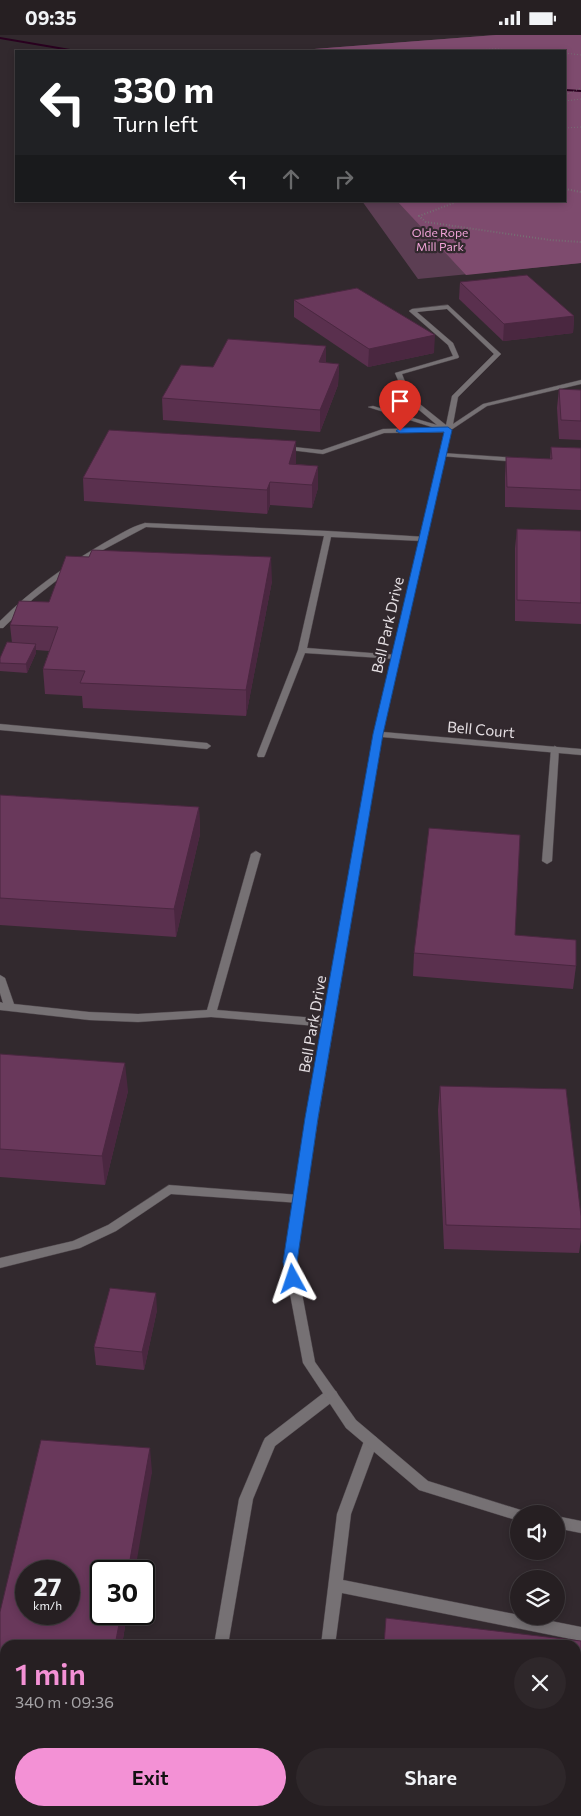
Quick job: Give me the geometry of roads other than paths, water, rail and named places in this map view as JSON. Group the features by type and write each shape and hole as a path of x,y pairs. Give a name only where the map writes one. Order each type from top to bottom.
{"street":[{"name":"Bell Park Drive","path":"448,430 408,398 398,373 456,357 451,344 412,311 448,307 498,354 455,397 448,430 378,734 328,1023 290,1262 309,1363 351,1424 424,1486 510,1512"},
{"path":"274,447 323,452 384,431 448,430 485,405 581,382"},
{"path":"371,407 448,430"},
{"path":"442,455 526,461"},
{"path":"0,626 11,613 80,559 145,525 423,539"},
{"path":"261,755 302,650 328,533"},
{"path":"302,650 396,657"},
{"path":"0,727 207,746"},
{"name":"Bell Court","path":"378,734 581,752"},
{"path":"547,861 555,749"},
{"path":"211,1013 256,854"},
{"path":"0,978 5,1007 89,1016 138,1018 211,1013 328,1023"},
{"path":"0,1263 76,1245 112,1228 169,1189 300,1199"},
{"path":"222,1640 246,1499 270,1442 331,1395"},
{"path":"329,1640 344,1514 371,1441"},
{"path":"565,1524 581,1527"},
{"path":"335,1585 581,1633"}],"waterway":[{"path":"0,38 70,50"},
{"path":"566,90 581,91"}],"park label":[{"name":"Olde Rope Mill Park","path":"440,239"}]}
